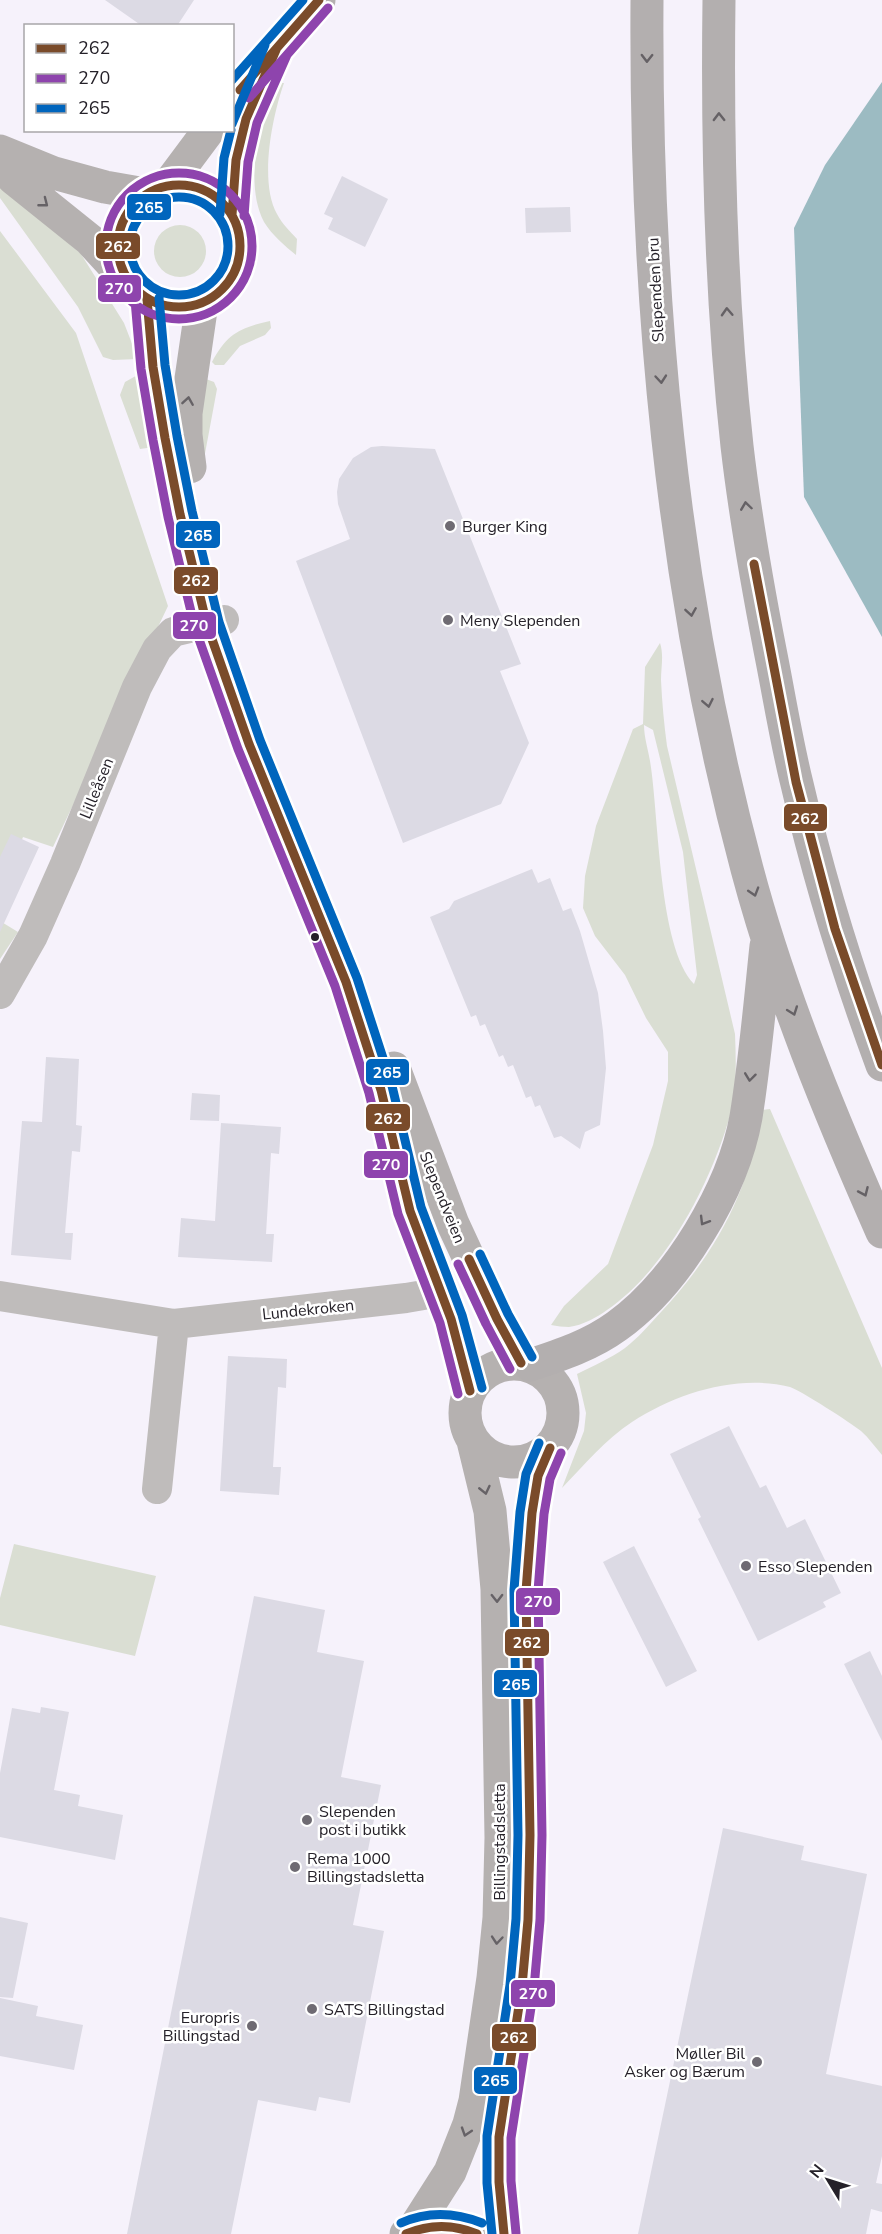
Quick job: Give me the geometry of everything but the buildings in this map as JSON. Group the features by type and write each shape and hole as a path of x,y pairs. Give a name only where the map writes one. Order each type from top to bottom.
{"highway":[{"name":"Slependen bru","path":"647,0 650,204 656,332 669,461 696,645 719,759 747,872 789,1002 839,1134 882,1232"},
{"path":"719,0 721,200 730,363 737,447 754,564 799,793 835,929 882,1065"},
{"path":"526,1364 566,1354 590,1343 638,1310 688,1248 711,1210 731,1169 745,1119 767,935"}],"main road":[{"path":"234,96 319,0"},
{"path":"0,164 14,179 90,240 137,289 174,308 202,303 216,296 230,280 239,259 240,238 232,214 236,160 246,119 276,50"},
{"path":"137,289 117,253 118,235 126,212 157,189 206,132"},
{"path":"0,151 54,173 105,187 157,189 181,184 202,188 218,198 232,214"},
{"name":"Slependveien","path":"137,289 180,514 215,622 249,744 346,982 381,1090 410,1211 458,1341 470,1391"},
{"name":"Slependveien","path":"202,303 186,413 186,435 215,622 266,741 366,989 453,1224 497,1319 526,1364"},
{"path":"512,1363 526,1364 545,1373 556,1386 563,1401 564,1418 560,1434 550,1448 535,1458 519,1463 501,1461 485,1453 473,1440 466,1425 465,1407 474,1383 486,1372 512,1363"},
{"name":"Billingstadsletta","path":"410,2232 450,2172 469,2124 477,2090 499,1918 501,1838 496,1589 490,1511 473,1440"},
{"name":"Billingstadsletta","path":"504,2234 499,2182 499,2137 522,1986 528,1920 530,1835 527,1583 532,1513 538,1476 550,1448"},
{"path":"410,2232 434,2225 455,2226 477,2234"}],"street":[{"name":"Lilleåsen","path":"0,994 37,926 137,687 157,649 173,632 215,622"},
{"name":"Lundekroken","path":"0,1296 174,1324 441,1292"},
{"path":"157,1489 174,1324"}],"shaded area":[{"path":"281,83 284,83 275,113 269,149 269,185 277,214 297,239 296,255 275,236 264,222 258,207 255,189 256,151 260,132 273,97"},
{"path":"0,180 81,254 124,323 138,359 113,360 103,357 78,307 0,198"},
{"path":"175,225 185,225 199,232 206,251 199,270 185,277 175,277 165,273 158,266 154,256 154,246 158,236 165,229"},
{"path":"0,231 76,333 168,606 53,847 23,837 0,894"},
{"path":"270,321 271,328 265,335 240,346 224,365 215,365 212,362 223,345 235,334 250,326"},
{"path":"141,373 154,447 140,449 120,395 125,382"},
{"path":"206,379 214,382 217,389 201,475 197,436"},
{"path":"660,643 667,746 735,1034 734,1093 723,1139 712,1166 684,1222 668,1248 629,1293 607,1310 579,1325 569,1327 551,1325 564,1306 608,1264 653,1145 668,1081 668,1052 646,1018 625,975 595,936 583,908 585,876 596,826 633,729 643,724 645,667","holes":["644,725 653,730 683,852 697,975 694,984 682,966 673,941 667,911"]},
{"path":"0,921 18,932 0,959"},
{"path":"770,1109 882,1368 882,1455 861,1431 796,1389 770,1384 729,1385 668,1402 632,1422 604,1444 562,1488 584,1431 586,1413 577,1374 630,1344 681,1290 698,1267 714,1244 739,1194 756,1140 761,1110"},
{"path":"14,1544 156,1576 135,1656 0,1625 0,1598"}],"water":[{"path":"882,82 882,637 804,497 794,228 825,165"}],"transit line":[{"name":"265","path":"234,78 303,0"},
{"name":"262","path":"240,90 319,0"},
{"name":"270","path":"249,98 328,8"},
{"name":"265","path":"234,119 265,45"},
{"name":"262","path":"232,215 236,160 246,119 276,50"},
{"name":"270","path":"244,216 248,162 257,123 287,55"},
{"name":"265","path":"220,214 224,158 230,132"},
{"name":"270","path":"179,173 207,178 231,194 247,218 252,246 247,274 231,298 207,314 179,319 151,314 127,298 111,274 106,246 111,218 127,194 151,178 179,173"},
{"name":"262","path":"179,185 202,190 213,195 222,203 230,212 235,223 240,246 235,269 230,280 222,289 213,297 202,302 179,307 156,302 145,297 136,289 128,280 123,269 118,246 123,223 128,212 136,203 145,195 156,190 179,185"},
{"name":"265","path":"179,197 198,201 214,211 224,227 228,246 224,265 214,281 198,291 179,295 160,291 144,281 134,265 130,246 134,227 144,211 160,201 179,197"},
{"name":"265","path":"159,298 165,365 177,436 192,511 219,622 260,740 357,978 392,1086 421,1207 462,1315 482,1388"},
{"name":"262","path":"147,299 153,367 165,438 180,514 207,625 249,744 346,982 381,1090 410,1211 451,1319 470,1391"},
{"name":"270","path":"135,300 141,369 153,440 168,517 195,628 238,749 335,986 369,1093 398,1214 440,1323 458,1394"},
{"name":"262","path":"754,564 796,782 835,929 882,1065"},
{"name":"265","path":"480,1254 508,1314 532,1357"},
{"name":"262","path":"469,1259 521,1363"},
{"name":"270","path":"458,1264 510,1369"},
{"name":"265","path":"492,2234 487,2183 487,2136 510,1985 516,1919 518,1835 514,1590 520,1512 526,1474 539,1443"},
{"name":"262","path":"504,2234 499,2182 499,2137 522,1986 528,1920 530,1835 526,1591 532,1513 538,1476 550,1448"},
{"name":"270","path":"516,2233 511,2181 511,2138 534,1988 540,1920 542,1835 538,1591 544,1514 550,1479 561,1453"},
{"name":"265","path":"401,2223 421,2216 441,2214 482,2223"},
{"name":"262","path":"406,2234 424,2228 442,2226 459,2228 477,2234"}],"place":[{"name":"Burger King","path":"450,526"},
{"name":"Meny Slependen","path":"448,620"},
{"name":"Esso Slependen","path":"746,1566"},
{"name":"Slependen post i butikk","path":"307,1820"},
{"name":"Rema 1000 Billingstadsletta","path":"295,1867"},
{"name":"SATS Billingstad","path":"312,2009"},
{"name":"Europris Billingstad","path":"252,2026"},
{"name":"Møller Bil Asker og Bærum","path":"757,2062"}]}
